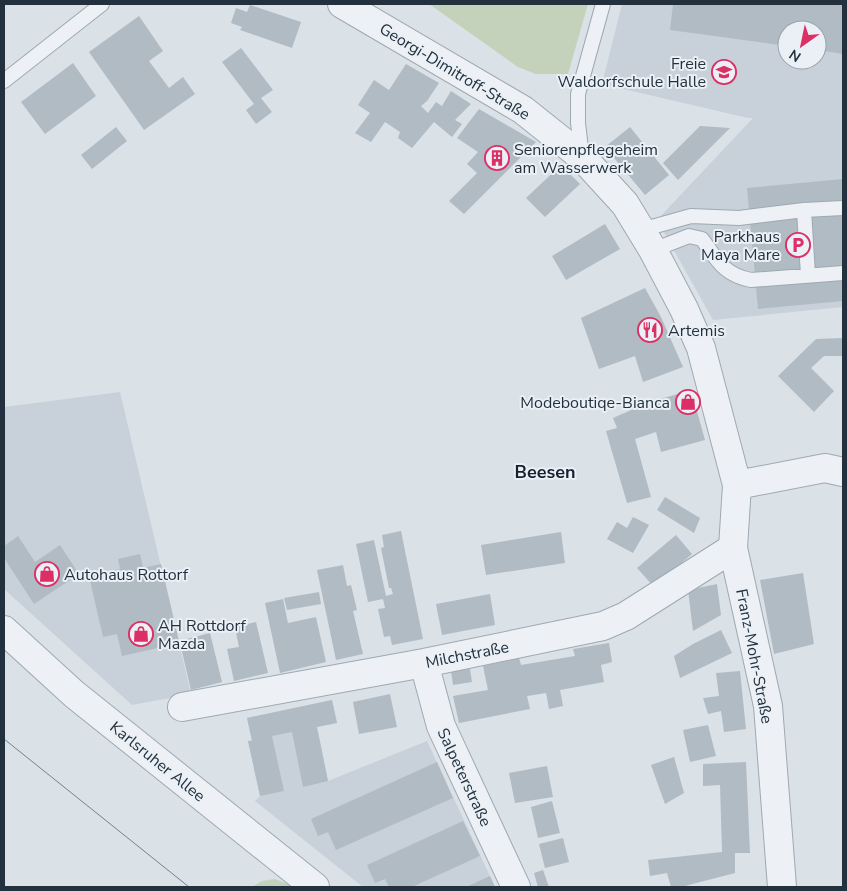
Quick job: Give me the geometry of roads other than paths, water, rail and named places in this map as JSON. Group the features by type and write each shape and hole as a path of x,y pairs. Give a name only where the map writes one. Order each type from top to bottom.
{"street":[{"name":"Georgi-Dimitroff-Straße","path":"342,4 523,110 582,158 625,204 647,240 684,309 701,348 737,485"},
{"path":"737,485 825,468 843,472"},
{"name":"Franz-Mohr-Straße","path":"737,485 733,548 768,706 782,887"},
{"name":"Milchstraße","path":"182,707 424,663 603,626 626,616 733,548"},
{"name":"Karlsruher Allee","path":"4,630 74,694 316,887"},
{"name":"Salpeterstraße","path":"424,663 441,726 516,887"}],"lane":[{"path":"4,81 102,4"},
{"path":"582,158 578,123 578,94 603,4"},
{"path":"647,240 692,216 740,218 804,210 843,208"},
{"path":"804,210 808,275"},
{"path":"647,240 689,236 702,239 726,270 738,278 751,280 843,273"}],"tram line":[{"path":"4,739 189,887"}],"place":[{"name":"Freie Waldorfschule Halle","path":"724,72"},
{"name":"Seniorenpflegeheim am Wasserwerk","path":"497,158"},
{"name":"Parkhaus Maya Mare","path":"798,245"},
{"name":"Artemis","path":"650,330"},
{"name":"Modeboutiqe-Bianca","path":"688,402"},
{"name":"Autohaus Rottorf","path":"47,574"},
{"name":"AH Rottdorf Mazda","path":"141,634"}],"district":[{"name":"Beesen","path":"545,472"}]}
